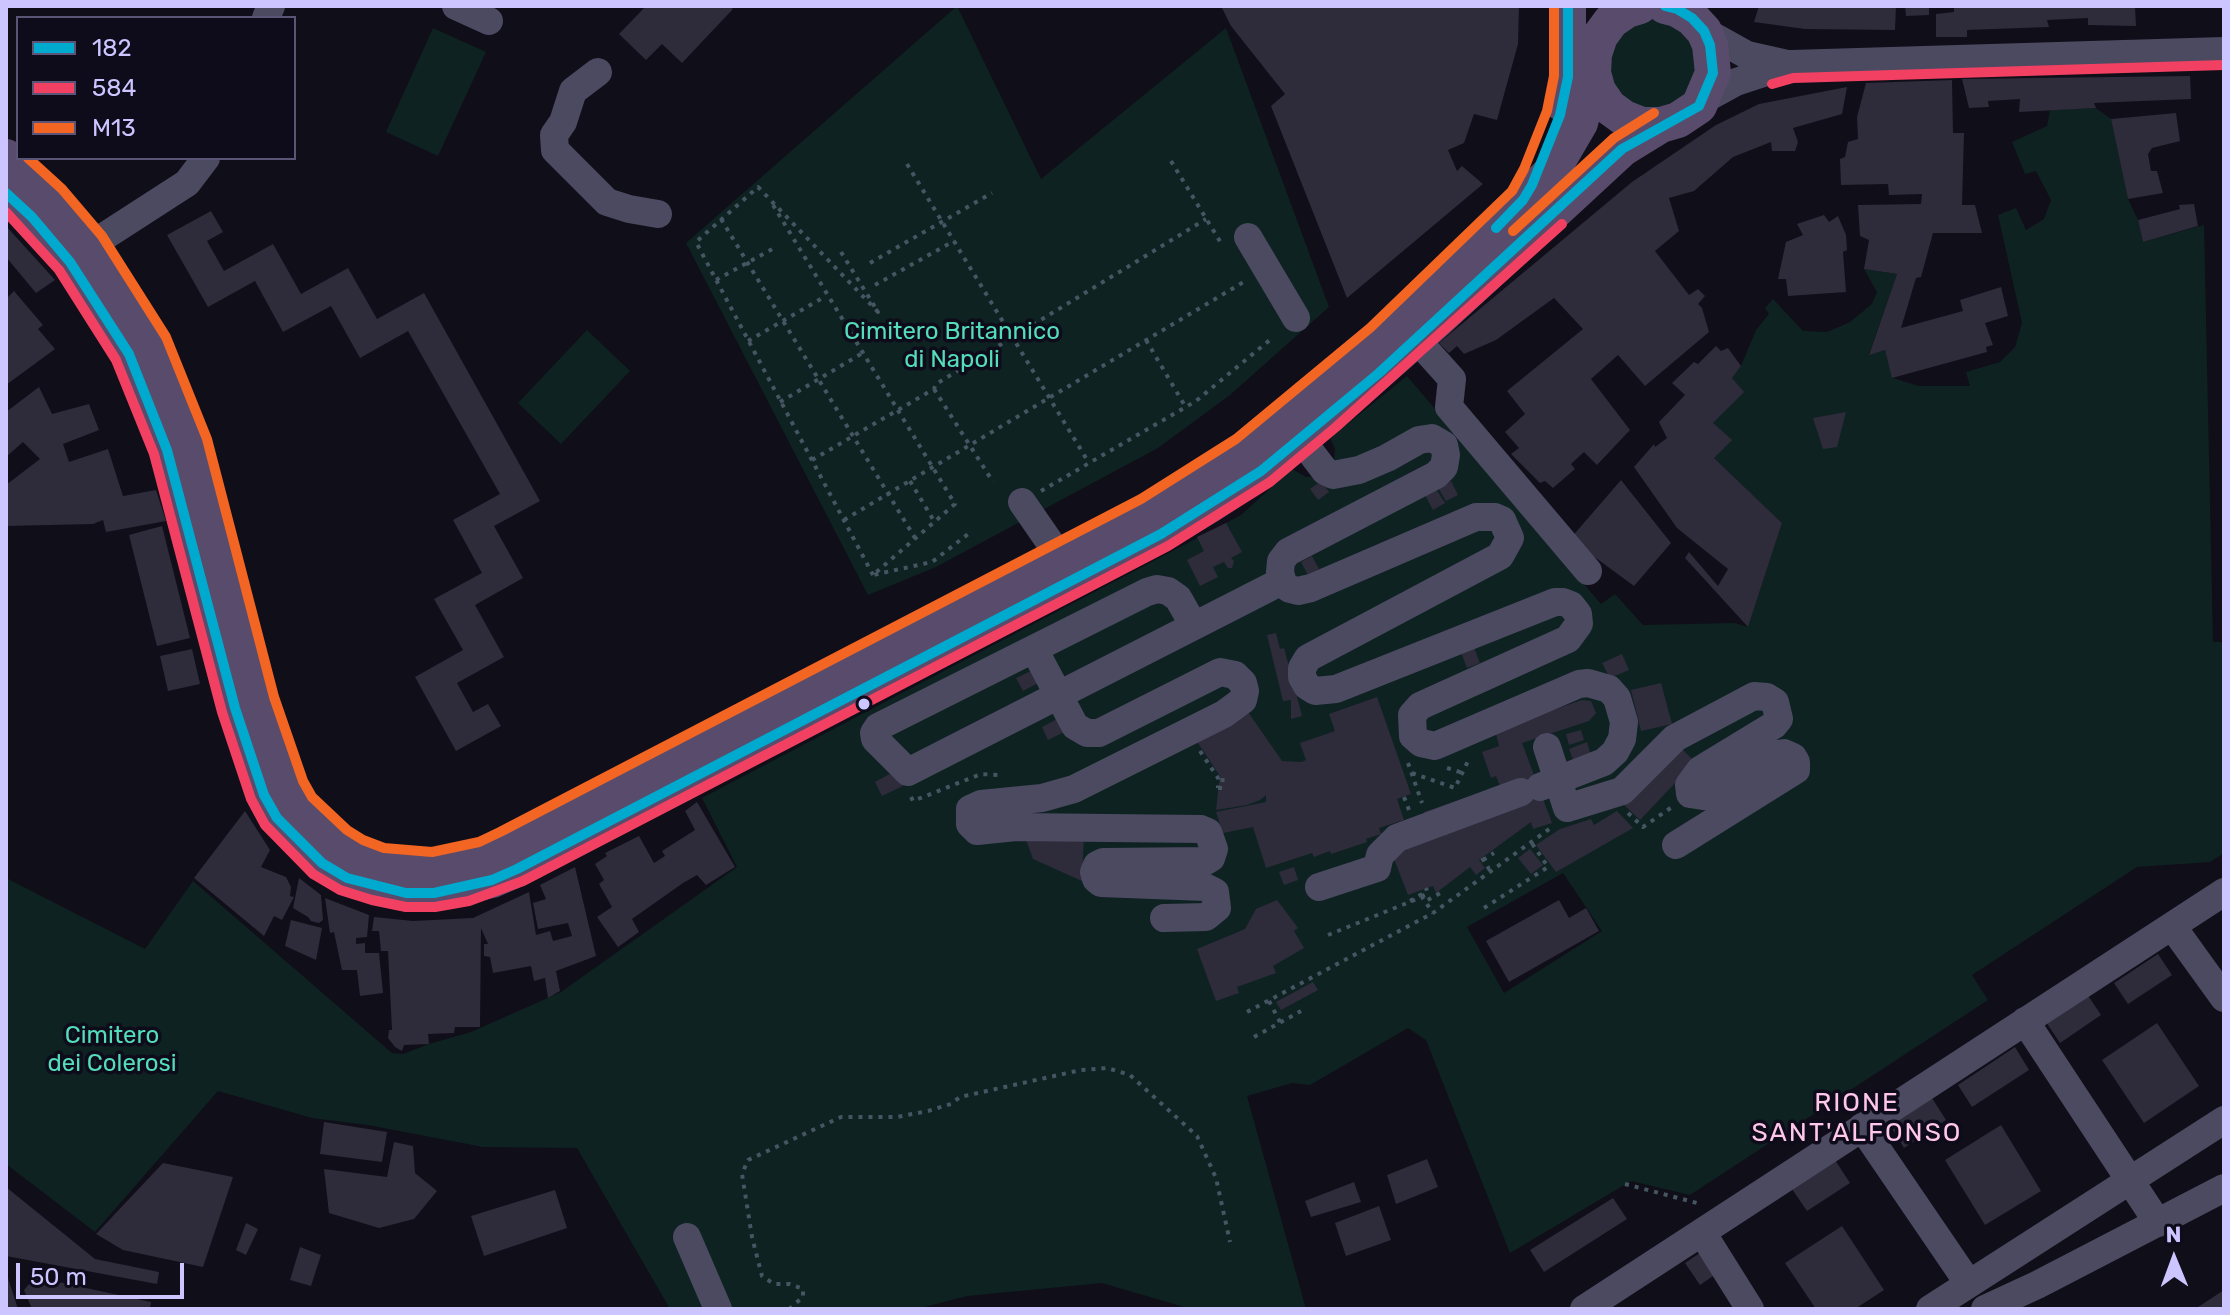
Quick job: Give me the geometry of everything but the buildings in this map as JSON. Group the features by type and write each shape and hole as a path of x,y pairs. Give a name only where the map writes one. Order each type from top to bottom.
{"main road":[{"path":"1523,200 1537,175 1564,96 1568,77 1568,6"},
{"path":"1581,6 1598,91 1609,107 1624,118 1642,125 1661,125"},
{"path":"6,193 32,217 81,253 153,342 193,443 253,672 290,787 301,806 338,841 357,853 381,862 433,866 483,855 506,845 1148,511 1244,450 1379,338 1556,167 1580,123 1600,36 1611,21 1627,10 1640,6"},
{"path":"6,157 51,198 129,354 167,450 235,708 264,795 277,818 322,863 347,878 406,893 434,893 466,887 517,869 1161,534 1261,471 1416,339 1622,149 1661,125 1689,114 1703,100 1713,73 1710,45 1704,31 1692,18 1665,6"}],"street":[{"path":"456,6 489,21"},
{"path":"1704,31 1747,55 1768,62 1791,64 2224,51"},
{"path":"1703,100 1736,82 1791,64"},
{"path":"598,72 573,91 563,122 554,135 555,150 607,202 658,214"},
{"path":"81,253 187,183 204,160"},
{"path":"1234,240 1267,268 1296,318"},
{"path":"1416,339 1452,379 1449,407 1588,571"},
{"path":"1300,438 1325,471 1333,475 1359,470 1419,440 1432,438 1444,445 1446,455 1444,467 1436,475 1288,552 1281,561 1282,581 1290,589 1311,588 1476,517 1502,520 1510,538 1500,556 1308,658 1302,668 1302,677 1307,686 1325,692 1555,602 1571,605 1578,614 1579,624 1568,639 1420,706 1412,715 1410,725 1413,736 1432,746 1447,742 1579,684 1588,683 1609,689 1617,698 1624,722 1622,739 1615,752 1604,762 1397,838 1380,855 1377,868 1319,887"},
{"path":"1022,502 1060,557"},
{"path":"1194,626 1178,598 1168,591 1157,589 1147,592 878,727 874,733 875,739 908,772 1058,695 1194,626 1282,581"},
{"path":"1034,649 1075,726 1072,738 1099,733 1220,672 1235,675 1243,683 1243,700 1224,714 1074,789 1042,798 981,804 970,809 970,824 977,831 1016,827 1201,829 1208,832 1214,849 1211,858 1206,861 1103,862 1097,865 1094,872 1101,883 1205,887 1215,892 1217,908 1206,917 1164,918"},
{"path":"1539,786 1567,808 1622,791 1675,738 1754,696 1767,697 1775,702 1779,719 1774,725 1700,770 1689,785 1690,794 1703,796 1777,754 1793,757 1796,762 1793,775 1676,845"},
{"path":"1539,786 1547,747"},
{"path":"1584,1309 2224,892"},
{"path":"2172,926 2224,998"},
{"path":"2025,1021 2158,1223"},
{"path":"1930,1309 2224,1120"},
{"path":"1862,1127 1969,1284"},
{"path":"1985,1309 2224,1188"},
{"path":"1703,1234 1750,1309"},
{"path":"687,1237 718,1309"}],"path":[{"path":"1171,161 1206,219 1234,240"},
{"path":"907,164 1089,463"},
{"path":"841,252 878,312 758,187 696,242 873,575"},
{"path":"870,263 992,193"},
{"path":"772,202 826,296 955,504 873,575"},
{"path":"721,219 915,538"},
{"path":"812,460 934,389 936,384 1206,219"},
{"path":"875,285 954,241"},
{"path":"716,280 776,247"},
{"path":"844,520 1267,268"},
{"path":"748,341 826,296"},
{"path":"1022,502 1186,407 1271,339"},
{"path":"1146,340 1186,407"},
{"path":"780,402 862,353"},
{"path":"934,389 993,482"},
{"path":"910,481 934,521"},
{"path":"873,575 932,562 972,531"},
{"path":"1189,732 1218,778 1218,788 1222,788 1223,774"},
{"path":"1419,741 1406,757 1424,809"},
{"path":"1412,773 1455,788 1470,757"},
{"path":"1643,827 1690,794"},
{"path":"1247,1012 1433,913 1544,832"},
{"path":"1484,908 1548,867 1531,842"},
{"path":"1494,853 1482,859 1489,869 1495,868"},
{"path":"1328,935 1410,901 1427,891 1426,888"},
{"path":"1422,894 1426,901 1442,892"},
{"path":"1410,901 1422,897 1433,913"},
{"path":"1269,1001 1280,1022"},
{"path":"1254,1037 1301,1011"},
{"path":"789,1309 803,1297 803,1289 790,1284 774,1284 762,1276 742,1174 748,1160 841,1117 897,1117 928,1111 951,1104 960,1097 1081,1070 1107,1068 1130,1075 1197,1136 1216,1178 1230,1242"},
{"path":"1625,1184 1701,1204"}],"green space":[{"name":"Cimitero Britannico di Napoli","path":"957,6 1041,179 1226,28 1329,307 1230,395 1158,448 936,567 868,595 686,243"},
{"path":"1643,14 1690,28 1698,91 1655,116 1611,94 1605,45"},
{"path":"433,28 486,52 438,156 386,132"},
{"name":"Cimitero dei Colerosi","path":"2096,108 2111,119 2128,199 2138,220 2143,242 2204,225 2213,642 2224,642 2224,853 2210,862 2137,867 1972,975 1988,1000 1690,1195 1631,1181 1510,1253 1426,1040 1408,1028 1310,1085 1292,1083 1247,1096 1306,1309 1191,1309 1102,1283 967,1296 917,1309 670,1309 577,1148 483,1147 368,1125 312,1118 218,1091 95,1232 6,1164 6,878 145,949 193,881 392,1053 403,1054 471,1032 561,992 737,867 702,798 1241,515 1292,469 1306,477 1318,476 1329,468 1334,458 1335,449 1330,438 1407,376 1601,604 1615,594 1643,625 1735,623 1748,627 1782,523 1714,458 1713,423 1743,392 1732,378 1741,366 1756,330 1769,314 1765,308 1773,299 1803,331 1827,332 1850,322 1872,304 1877,292 1864,269 1897,274 1869,354 1885,350 1893,378 1919,386 1970,386 1966,372 2000,362 2015,347 2022,323 1998,215 2016,208 2026,230 2044,219 2051,200 2036,171 2025,174 2012,142 2047,126 2050,110","holes":["1563,873 1602,931 1504,993 1467,927"]},
{"path":"587,330 630,371 561,444 518,403"}],"transit line":[{"name":"M13","path":"30,160 62,189 102,236 166,337 207,439 274,697 303,781 312,797 347,830 363,840 384,848 432,852 479,842 500,832 1141,499 1236,439 1370,328 1512,191 1547,111 1554,76 1554,6"},
{"name":"182","path":"1496,228 1523,200 1532,185 1560,115 1568,77 1568,6"},
{"name":"182","path":"6,193 32,217 70,262 129,354 167,450 235,708 264,795 277,818 322,863 347,878 406,893 434,893 492,880 517,869 1161,534 1261,471 1379,373 1622,149 1699,106 1713,73 1710,45 1704,31 1692,18 1665,6"},
{"name":"584","path":"1772,84 1793,78 2224,65"},
{"name":"M13","path":"1513,231 1614,138 1654,113"},
{"name":"584","path":"6,212 59,270 116,360 154,454 222,712 251,799 265,825 313,874 340,890 406,907 435,907 469,901 523,881 1168,546 1270,482 1336,427 1562,224"}],"district":[{"name":"RIONE SANT'ALFONSO","path":"1857,1118"}]}
